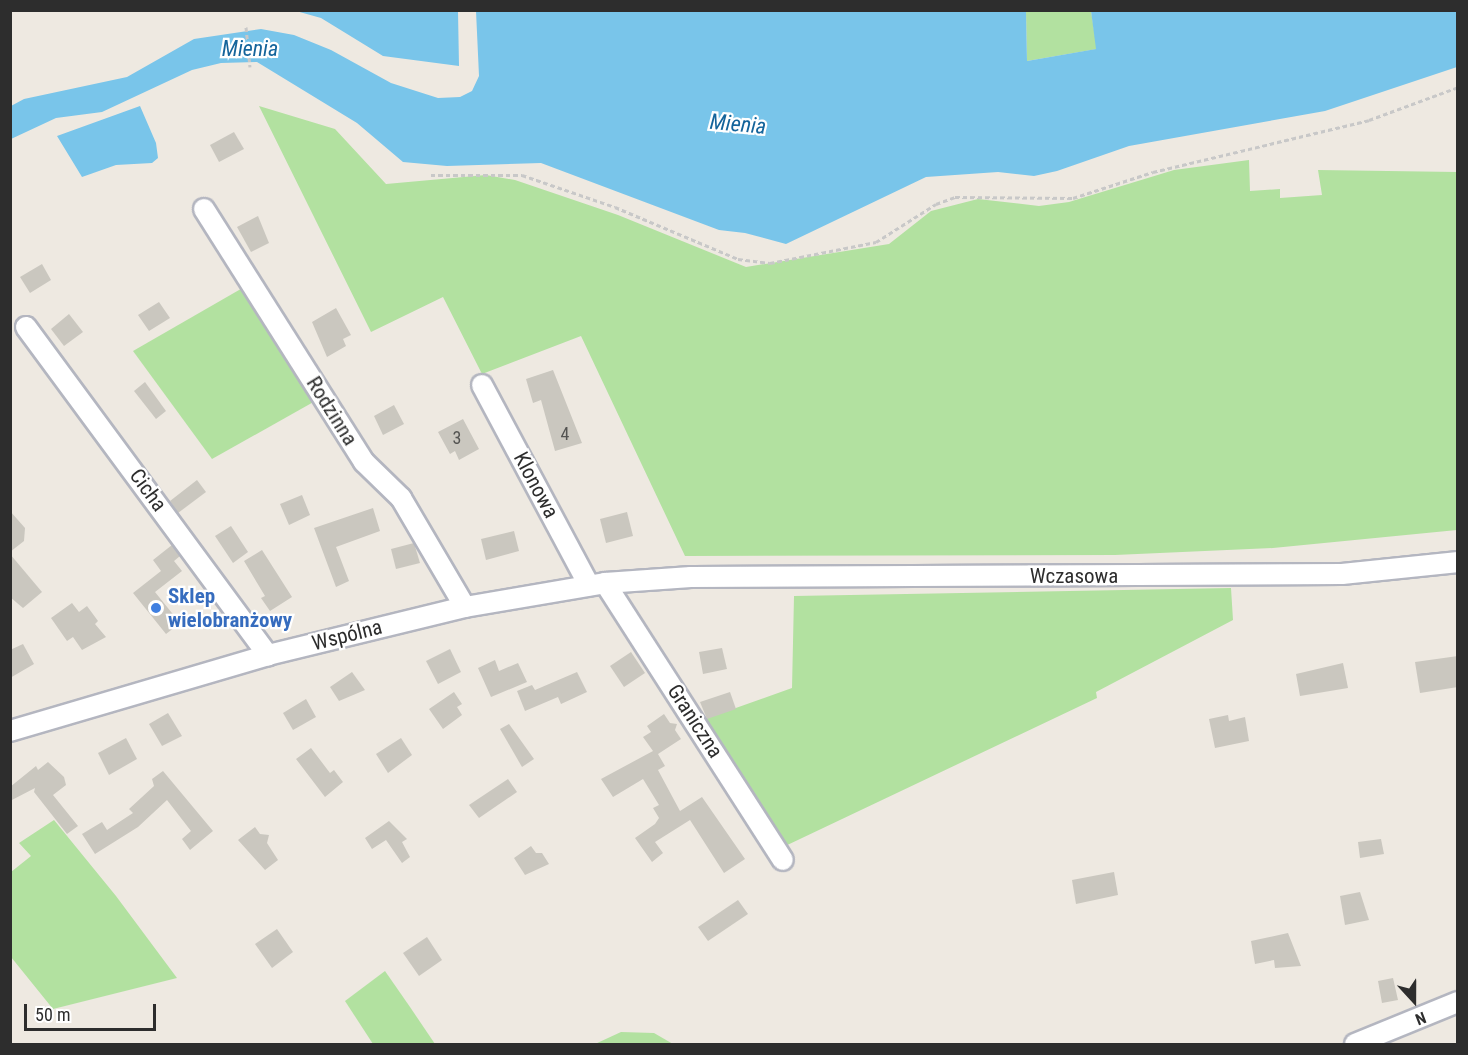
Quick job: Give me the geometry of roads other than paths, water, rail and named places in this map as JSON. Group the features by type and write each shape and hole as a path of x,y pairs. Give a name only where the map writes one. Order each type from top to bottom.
{"street":[{"name":"Rodzinna","path":"204,209 364,462 401,498 465,607"},
{"name":"Cicha","path":"26,327 268,655"},
{"name":"Klonowa","path":"482,386 597,584"},
{"name":"Wczasowa","path":"691,577 1342,574 1458,562"},
{"name":"Wspólna","path":"10,731 268,655 465,607 597,584 691,577"},
{"name":"Graniczna","path":"597,584 783,860"},
{"path":"1355,1044 1458,1002"}],"water":[{"path":"296,11 458,11 459,66 383,56 321,18"},
{"name":"Mienia","path":"476,11 1026,11 1027,61 1096,49 1091,11 1457,11 1457,67 1325,111 1129,146 1057,171 1034,176 998,172 926,177 786,244 745,233 719,230 541,163 447,166 403,162 357,123 257,62 221,63 192,70 102,112 56,118 11,139 11,106 24,99 127,77 194,39 261,29 294,35 331,50 391,83 438,98 460,97 472,91 479,76"},
{"path":"140,106 156,143 158,158 152,163 116,165 82,177 57,136"}],"place":[{"name":"Sklep wielobranżowy","path":"156,608"}]}
